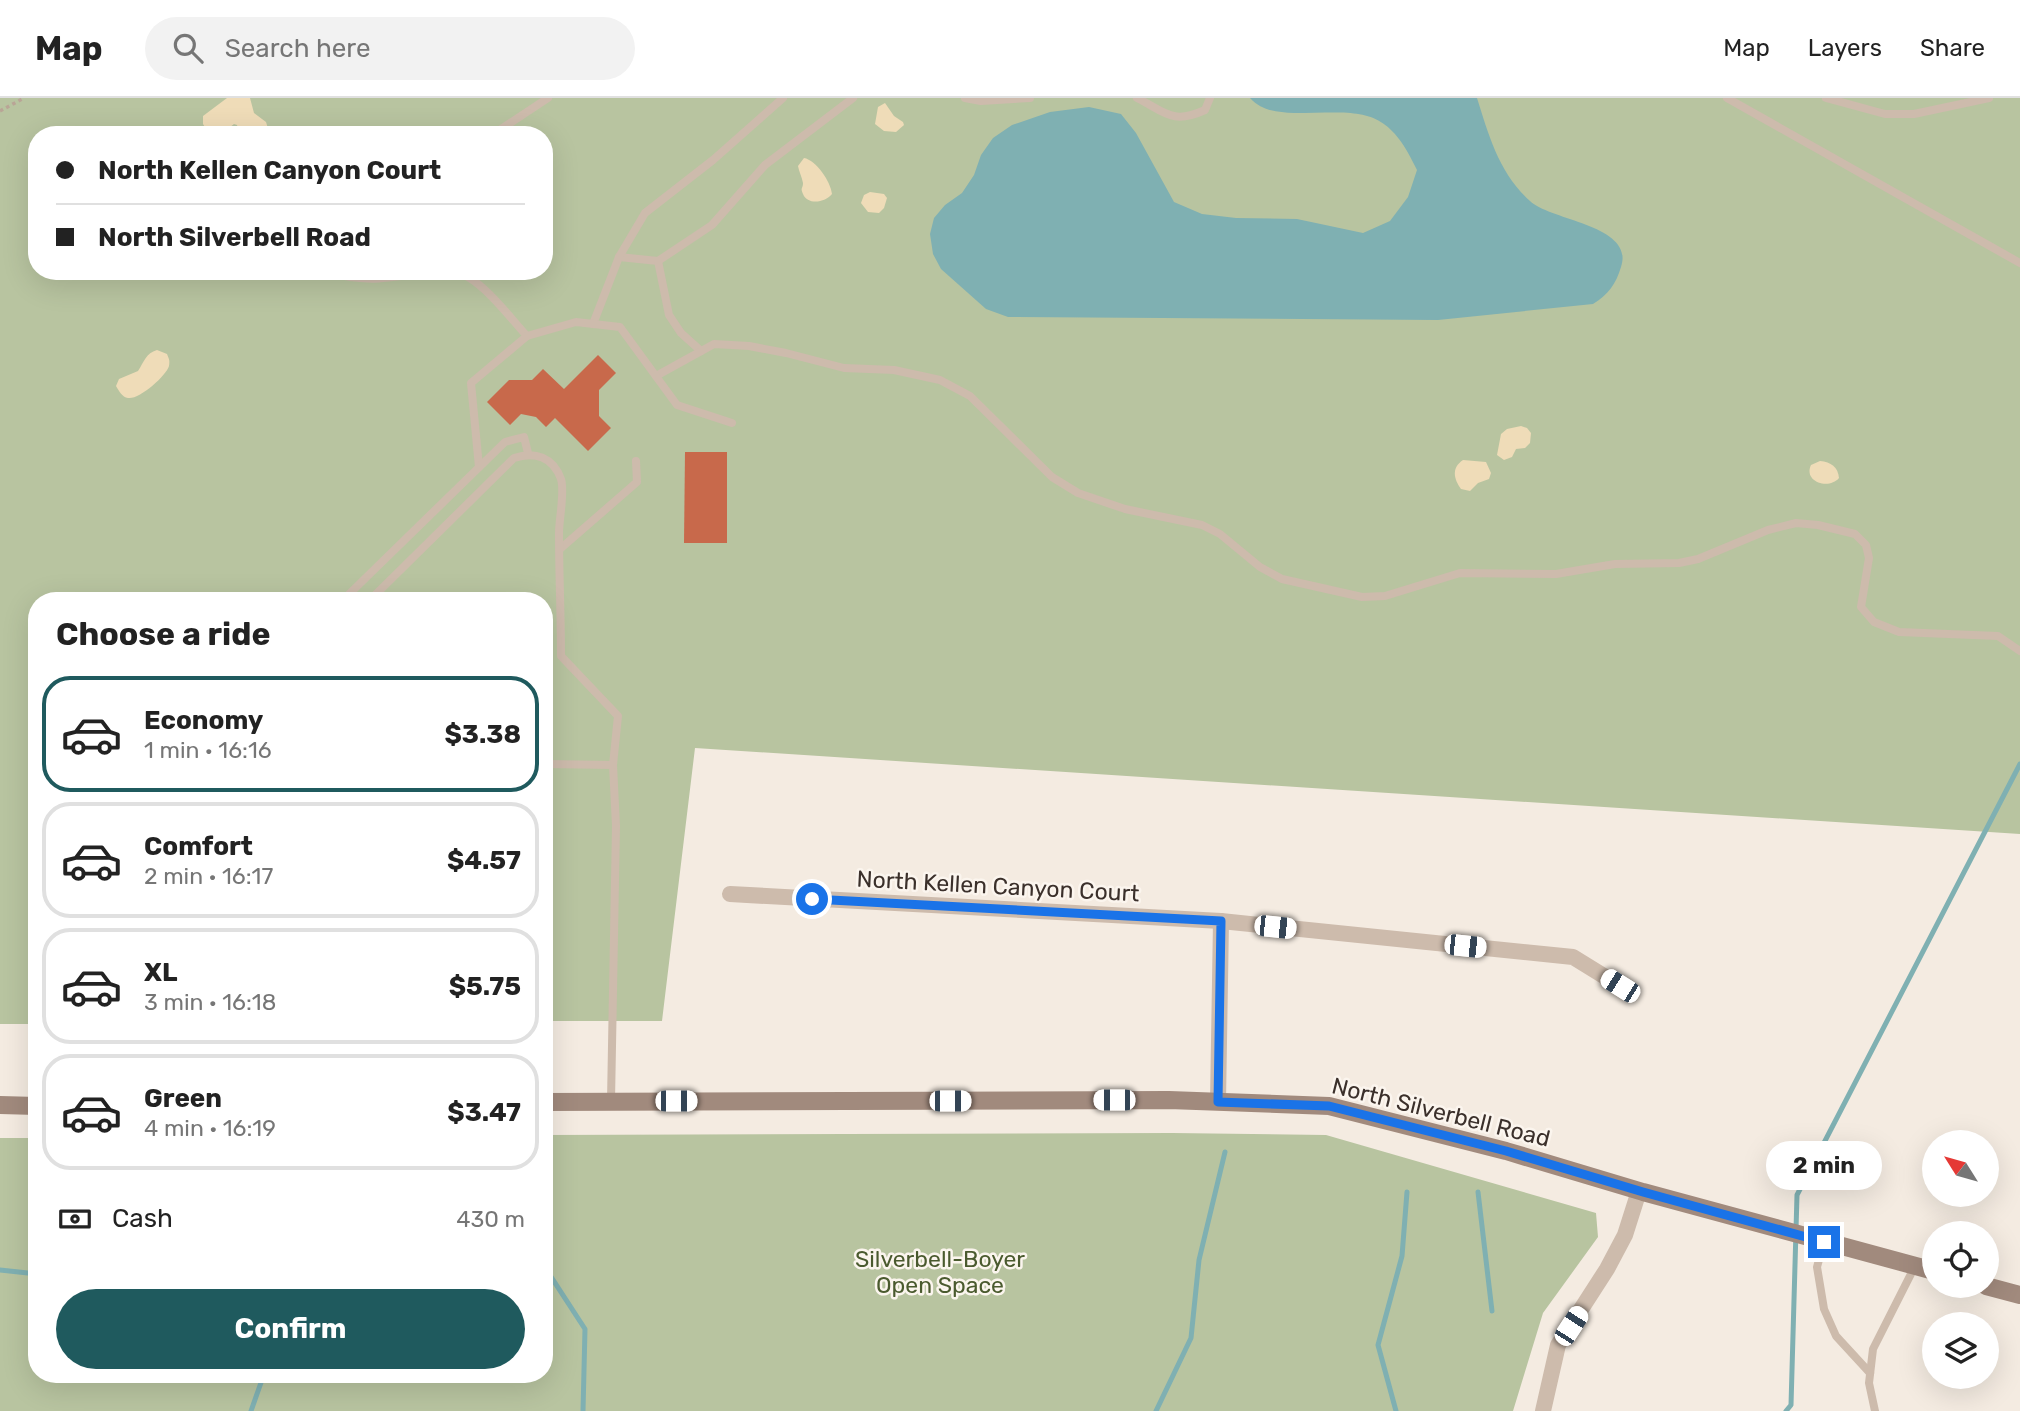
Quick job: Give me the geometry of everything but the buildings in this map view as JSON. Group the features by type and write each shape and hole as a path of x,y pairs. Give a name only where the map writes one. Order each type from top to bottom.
{"main road":[{"name":"North Silverbell Road","path":"553,1102 1218,1102 1329,1106 1506,1151 1639,1191 1922,1268"},
{"path":"0,1105 28,1105"},
{"path":"1999,1289 2020,1295"}],"street":[{"name":"North Kellen Canyon Court","path":"730,894 1221,921 1573,957 1620,986"},
{"path":"1218,1102 1221,921"},
{"path":"1544,1411 1558,1345 1607,1269 1625,1235 1639,1191"}],"lane":[{"path":"506,126 548,98"},
{"path":"593,324 620,257 645,214 713,160 783,98"},
{"path":"620,257 658,261 712,225 765,165 853,98"},
{"path":"965,98 981,101 1030,98"},
{"path":"1137,98 1170,117 1189,117 1205,110 1210,98"},
{"path":"1727,98 2020,263"},
{"path":"1826,98 1853,107 1895,114 1914,114 1989,98"},
{"path":"658,261 669,315 681,333 701,351"},
{"path":"473,280 527,336"},
{"path":"479,467 471,383 527,336 576,322 620,327 677,405 732,424"},
{"path":"656,376 714,344 786,352 844,368 894,370 940,380 970,397 1052,477 1078,494 1125,509 1202,526 1220,534 1260,567 1282,579 1362,597 1385,596 1460,573 1482,571 1556,574 1615,564 1679,563 1698,559 1768,530 1796,523 1818,525 1855,534 1866,545 1870,558 1861,607 1874,622 1899,632 1998,636 2020,651"},
{"path":"351,592 505,442 524,438 528,453"},
{"path":"378,592 514,458 528,453 541,456 552,464 562,481 559,549 561,656 618,716 613,765 616,826 611,1101"},
{"path":"559,549 637,482 636,461"},
{"path":"553,764 613,765"},
{"path":"1824,1242 1817,1267 1824,1309 1836,1336 1870,1373"},
{"path":"1875,1411 1869,1384 1873,1349 1915,1266"}],"path":[{"path":"0,111 23,98"}],"green space":[{"path":"0,98 2020,98 2020,834 695,748 662,1021 553,1021 553,592 28,592 28,1024 0,1024"},
{"name":"Silverbell-Boyer Open Space","path":"553,1135 1326,1135 1596,1213 1598,1237 1543,1313 1513,1411 0,1411 0,1138 28,1138 28,1383 553,1383"}],"sand":[{"path":"227,98 250,98 254,113 267,126 204,126 203,116"},
{"path":"885,103 894,116 903,122 904,125 896,132 884,131 875,124 878,107"},
{"path":"804,158 818,167 829,184 832,194 826,199 817,202 805,198 798,166"},
{"path":"870,192 884,194 887,198 879,213 868,212 861,203 864,195"},
{"path":"157,350 167,354 169,362 167,370 158,381 133,398 121,394 116,386 119,379 138,371 148,356"},
{"path":"1521,426 1531,433 1530,443 1525,448 1516,449 1512,457 1504,460 1497,455 1501,434 1507,429"},
{"path":"1463,460 1486,462 1491,473 1489,479 1478,483 1470,491 1461,489 1455,474 1457,466"},
{"path":"1820,461 1833,466 1837,471 1839,478 1835,482 1824,484 1811,476 1811,465"}],"water":[{"path":"1250,98 1477,98 1496,153 1519,190 1541,208 1589,226 1616,242 1622,253 1617,279 1607,293 1593,304 1438,320 1008,317 986,309 941,269 933,254 930,234 934,218 945,205 962,193 974,175 981,155 993,138 1012,125 1050,112 1089,107 1121,114 1136,133 1174,202 1202,214 1236,218 1297,219 1363,233 1390,221 1408,197 1417,170 1406,148 1382,123 1369,116 1354,113 1276,111 1260,106"}],"waterway":[{"path":"1786,1411 1791,1405 1797,1195 2020,764"},
{"path":"1156,1411 1191,1338 1199,1260 1225,1152"},
{"path":"1396,1411 1378,1345 1402,1256 1407,1192"},
{"path":"1478,1192 1492,1311"},
{"path":"0,1270 28,1273"},
{"path":"553,1280 585,1329 583,1411"},
{"path":"251,1411 261,1383"}],"route":[{"path":"812,899 1221,921 1218,1102 1329,1106 1506,1151 1824,1242"}]}
